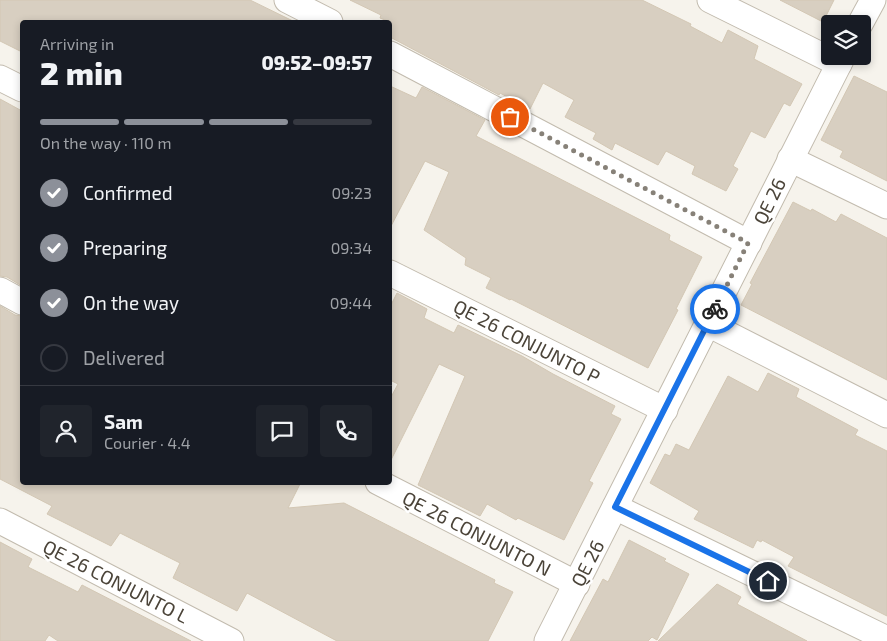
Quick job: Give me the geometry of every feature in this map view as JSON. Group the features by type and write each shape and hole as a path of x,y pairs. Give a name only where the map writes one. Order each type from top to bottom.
{"street":[{"path":"287,0 326,20"},
{"path":"710,0 821,51"},
{"path":"865,15 873,0"},
{"path":"392,55 748,243"},
{"name":"QE 26","path":"547,641 838,65"},
{"path":"0,78 20,88"},
{"path":"790,159 887,206"},
{"name":"QE 26 CONJUNTO P","path":"392,273 665,410"},
{"path":"0,290 20,301"},
{"path":"708,324 887,415"},
{"name":"QE 26 CONJUNTO N","path":"384,485 577,584"},
{"path":"615,507 887,639"},
{"name":"QE 26 CONJUNTO L","path":"0,521 231,641"}],"building":[{"path":"0,0 250,0 291,20 20,20 20,51 0,41"},
{"path":"350,0 642,0 691,24 690,26 722,43 728,30 758,46 754,59 802,84 790,106 784,103 765,138 751,131 733,166 738,169 726,191 692,174 695,166 666,151 658,165 615,143 612,150 593,139 596,133 565,117 574,100 543,83 530,109 500,93 499,95 392,38 392,20 380,18 381,15"},
{"path":"780,0 834,0 826,15 821,15 821,21"},
{"path":"854,76 887,92 887,181 840,157 843,151 821,140"},
{"path":"392,87 416,98 422,87 485,120 476,136 670,235 669,240 702,257 676,309 678,310 648,368 486,288 491,278 465,265 466,258 424,230 449,172 425,161 392,224"},
{"path":"0,99 20,110 20,285 7,277 0,276"},
{"path":"793,202 811,211 812,209 836,222 841,214 887,238 887,380 741,305 752,284 750,283"},
{"path":"397,293 427,309 424,318 454,333 458,325 522,356 615,406 611,414 621,419 589,481 593,483 564,540 518,518 516,520 487,504 480,516 418,485 465,376 439,364 392,458 392,395 398,384 392,381 392,303"},
{"path":"0,306 15,315 20,316 20,485 300,485 288,508 344,503 495,580 494,583 513,592 488,641 337,641 247,593 237,611 173,578 180,563 120,533 111,546 47,514 52,506 0,479"},
{"path":"768,373 799,389 796,397 858,430 855,435 887,451 887,616 788,566 794,557 762,540 761,542 757,540 753,548 694,519 699,511 650,483 665,454 670,456 676,444 689,450 728,376 758,392"},
{"path":"629,540 666,559 664,561 689,574 657,640 652,637 648,641 570,641 603,579 608,582"},
{"path":"0,542 32,559 28,567 78,592 82,585 191,641 58,641 49,635 45,641 0,641"},
{"path":"717,584 741,597 737,604 807,641 658,641"}],"way so far":[{"path":"510,117 748,243 715,309"}],"route":[{"path":"715,309 615,507 768,581"}]}
